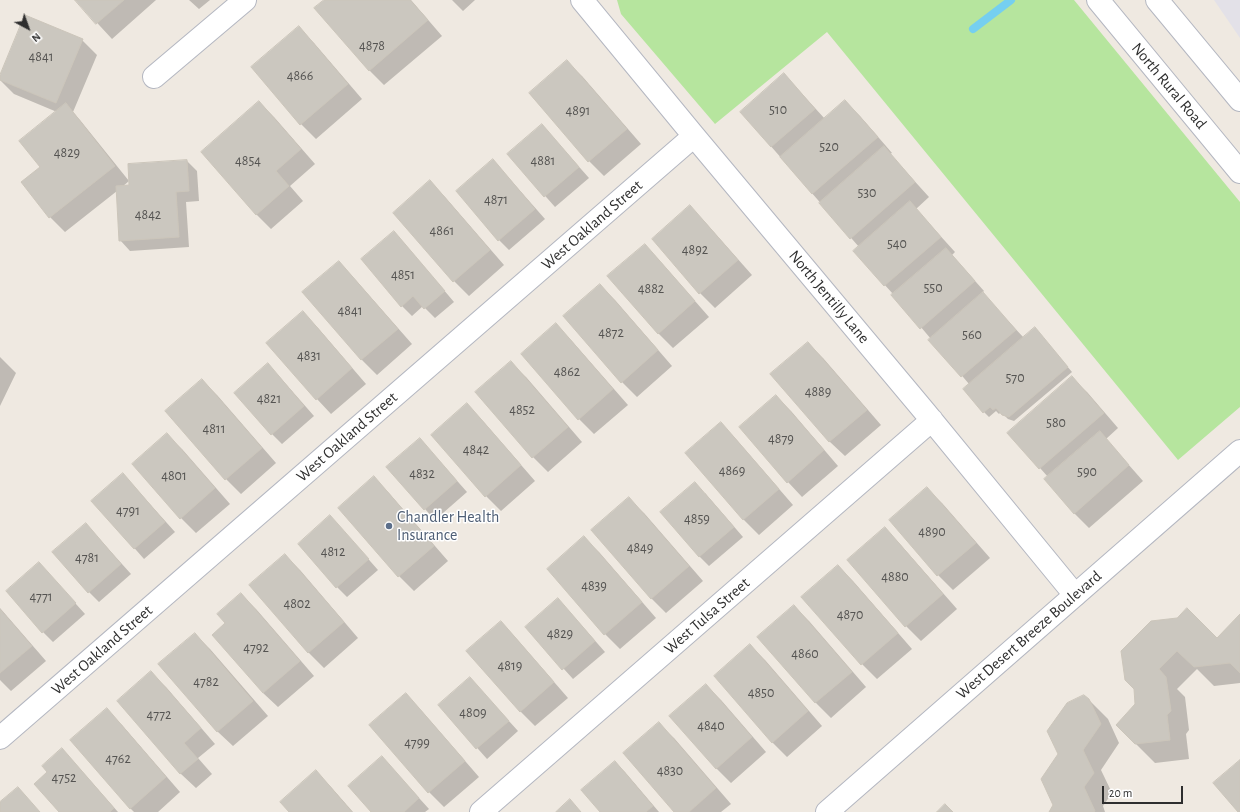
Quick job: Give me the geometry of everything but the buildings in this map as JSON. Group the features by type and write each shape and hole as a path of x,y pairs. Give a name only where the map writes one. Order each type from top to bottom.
{"street":[{"path":"154,77 245,0"},
{"name":"North Jentilly Lane","path":"582,0 1075,594"},
{"name":"North Rural Road","path":"1098,0 1240,172"},
{"path":"1157,0 1240,100"},
{"name":"West Oakland Street","path":"0,738 694,136"},
{"name":"West Tulsa Street","path":"481,812 932,420"},
{"name":"West Desert Breeze Boulevard","path":"827,812 1235,455"}],"shaded area":[{"path":"1214,0 1240,0 1240,38"}],"green space":[{"path":"617,0 1074,0 1240,202 1240,407 1178,460 827,32 715,124 621,14"}],"waterway":[{"path":"973,29 1011,0"}],"place":[{"name":"Chandler Health Insurance","path":"389,526"}]}
